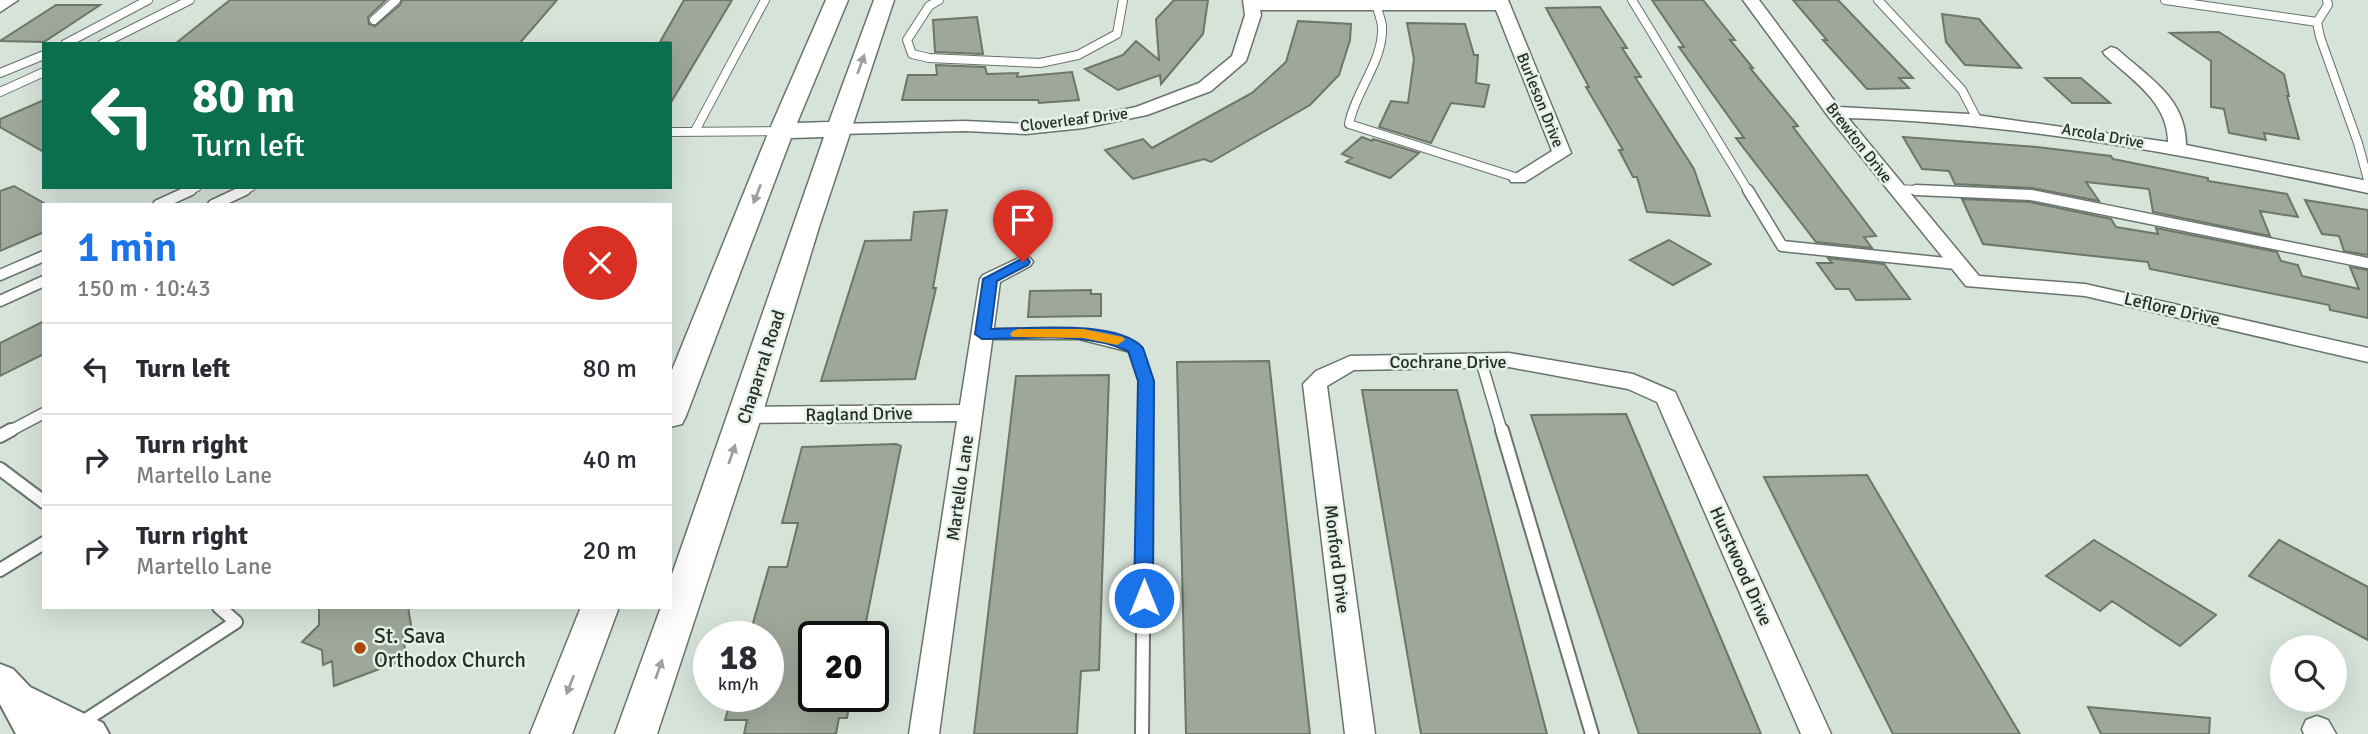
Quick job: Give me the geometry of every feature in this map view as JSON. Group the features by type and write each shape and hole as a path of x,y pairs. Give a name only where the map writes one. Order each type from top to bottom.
{"main road":[{"path":"672,411 781,131 837,0"},
{"name":"Chaparral Road","path":"636,734 746,415 838,129 884,0"},
{"path":"781,131 838,129"},
{"path":"551,734 599,609"}],"street":[{"path":"0,7 10,0"},
{"name":"Brewton Drive","path":"1751,0 1834,112 1973,282"},
{"path":"1251,3 1501,3"},
{"name":"Cloverleaf Drive","path":"838,129 965,126 1026,129 1083,123 1141,111 1205,87 1240,58 1253,15 1251,3"},
{"name":"Burleson Drive","path":"1501,3 1562,153 1518,178"},
{"path":"2111,52 2166,103 2177,126 2177,148"},
{"name":"Arcola Drive","path":"1834,112 1927,114 2064,129 2177,148 2368,187"},
{"name":"Martello Lane","path":"924,734 990,279 1023,262"},
{"name":"Leflore Drive","path":"1973,282 2085,290 2368,355"},
{"name":"Cochrane Drive","path":"1315,384 1324,376 1350,363 1509,360 1633,382 1667,397"},
{"name":"Monford Drive","path":"1315,384 1360,734"},
{"name":"Hurstwood Drive","path":"1667,397 1816,734"},
{"name":"Ragland Drive","path":"746,415 971,412"},
{"path":"9,688 83,730"},
{"path":"9,688 35,734"}],"lane":[{"path":"69,42 148,0"},
{"path":"106,42 190,0"},
{"path":"374,20 396,0"},
{"path":"695,131 765,0"},
{"path":"939,0 929,6 908,40 912,54 929,58 1040,63 1078,55 1117,34 1123,0"},
{"path":"1632,0 1782,246 1956,264"},
{"path":"1878,0 1962,90 1977,119"},
{"path":"2165,0 2317,22"},
{"path":"2327,0 2317,22 2368,180"},
{"path":"1375,3 1382,26 1379,53 1350,106 1349,124 1518,178"},
{"path":"0,73 42,56"},
{"path":"0,92 42,73"},
{"path":"27,80 42,84"},
{"path":"672,132 781,131"},
{"path":"162,203 193,189"},
{"path":"217,203 247,189"},
{"path":"1896,189 2018,194 2063,200 2151,216 2368,263"},
{"path":"0,275 42,257"},
{"path":"0,301 42,282"},
{"path":"982,334 1083,334 1112,338 1135,348 1146,381 1142,734"},
{"path":"1481,361 1592,734"},
{"path":"0,436 42,414"},
{"path":"0,469 42,500"},
{"path":"0,570 42,544"},
{"path":"83,730 236,622 221,609"}],"building":[{"path":"230,0 386,0 368,17 369,24 375,26 400,5 402,0 557,0 521,42 178,42"},
{"path":"684,0 732,0 672,101 672,42 660,42"},
{"path":"1174,0 1208,0 1203,34 1161,84 1160,75 1118,90 1085,69 1123,55 1136,41 1159,60 1156,19"},
{"path":"1652,0 1703,0 1735,40 1730,40 1753,68 1750,68 1798,126 1793,127 1876,236 1864,237 1872,248 1816,242 1736,138 1744,138 1679,47 1684,47"},
{"path":"1793,0 1838,0 1913,78 1899,78 1909,88 1867,89 1823,40 1827,40"},
{"path":"56,5 100,5 44,42 0,41"},
{"path":"1600,7 1627,48 1622,48 1641,77 1635,77 1694,169 1710,216 1647,212 1637,177 1633,177 1619,150 1623,150 1586,87 1589,87 1546,8"},
{"path":"1942,14 1979,19 2021,68 1965,65 1946,42"},
{"path":"977,17 983,54 935,52 933,20"},
{"path":"1298,21 1351,24 1350,40 1339,75 1310,105 1211,162 1204,159 1133,179 1105,150 1143,139 1152,148 1252,93 1286,62"},
{"path":"1407,23 1465,24 1474,55 1478,55 1476,83 1489,85 1484,107 1451,103 1431,143 1379,127 1391,101 1408,103 1414,59"},
{"path":"2219,32 2284,74 2299,139 2264,133 2266,140 2229,133 2224,109 2211,107 2211,61 2170,33"},
{"path":"936,65 985,67 987,74 1018,73 1017,77 1072,72 1079,100 1039,103 1038,100 902,100 908,75 937,75"},
{"path":"2045,78 2081,78 2110,103 2072,103"},
{"path":"42,101 42,151 0,127 0,119"},
{"path":"1362,137 1419,153 1390,178 1346,162 1352,158 1342,154"},
{"path":"1903,137 2037,147 2111,156 2113,159 2208,178 2208,181 2287,194 2298,217 2260,211 2270,236 2153,212 2149,189 2086,182 2099,201 2032,188 1955,184 1949,171 1922,169"},
{"path":"14,186 44,203 42,233 0,251 0,191"},
{"path":"1962,199 2030,202 2111,219 2116,227 2158,234 2156,228 2277,252 2281,261 2298,265 2302,276 2359,289 2350,267 2368,270 2368,318 2330,310 2329,305 2150,269 2148,262 1983,244"},
{"path":"2305,200 2368,210 2368,255 2344,251 2339,236 2322,234"},
{"path":"947,210 933,288 936,288 915,379 821,381 865,241 911,240 914,212"},
{"path":"1669,240 1711,264 1673,285 1630,260"},
{"path":"1828,258 1884,264 1910,299 1856,300 1849,289 1836,289 1817,263 1832,263"},
{"path":"1091,290 1091,294 1101,294 1101,316 1028,317 1030,291"},
{"path":"42,322 42,355 0,376 0,343"},
{"path":"1269,361 1310,734 1186,734 1177,362"},
{"path":"1109,375 1099,670 1081,671 1077,734 974,734 1016,376"},
{"path":"1362,390 1457,390 1547,734 1421,734"},
{"path":"1626,414 1761,734 1639,734 1531,415"},
{"path":"901,446 866,621 798,621 798,712 848,712 847,718 839,718 836,734 744,734 747,720 725,720 727,712 784,712 784,621 754,621 769,567 787,567 798,523 782,523 802,447"},
{"path":"1867,475 2020,734 1893,734 1764,477"},
{"path":"2094,540 2216,615 2180,646 2112,601 2100,611 2046,576"},
{"path":"2279,540 2368,587 2368,640 2249,576"},
{"name":"St. Sava Orthodox Church","path":"319,609 408,609 412,631 403,634 406,659 334,686 332,661 323,665 322,650 302,642 319,625"},
{"path":"2088,707 2210,718 2209,734 2101,734"}],"slow traffic":[{"path":"1018,334 1083,334 1117,340"}],"place":[{"name":"St. Sava Orthodox Church","path":"360,648"}],"route":[{"path":"1023,262 990,279 982,334 1083,334 1112,338 1135,348 1146,381 1144,598"}]}
